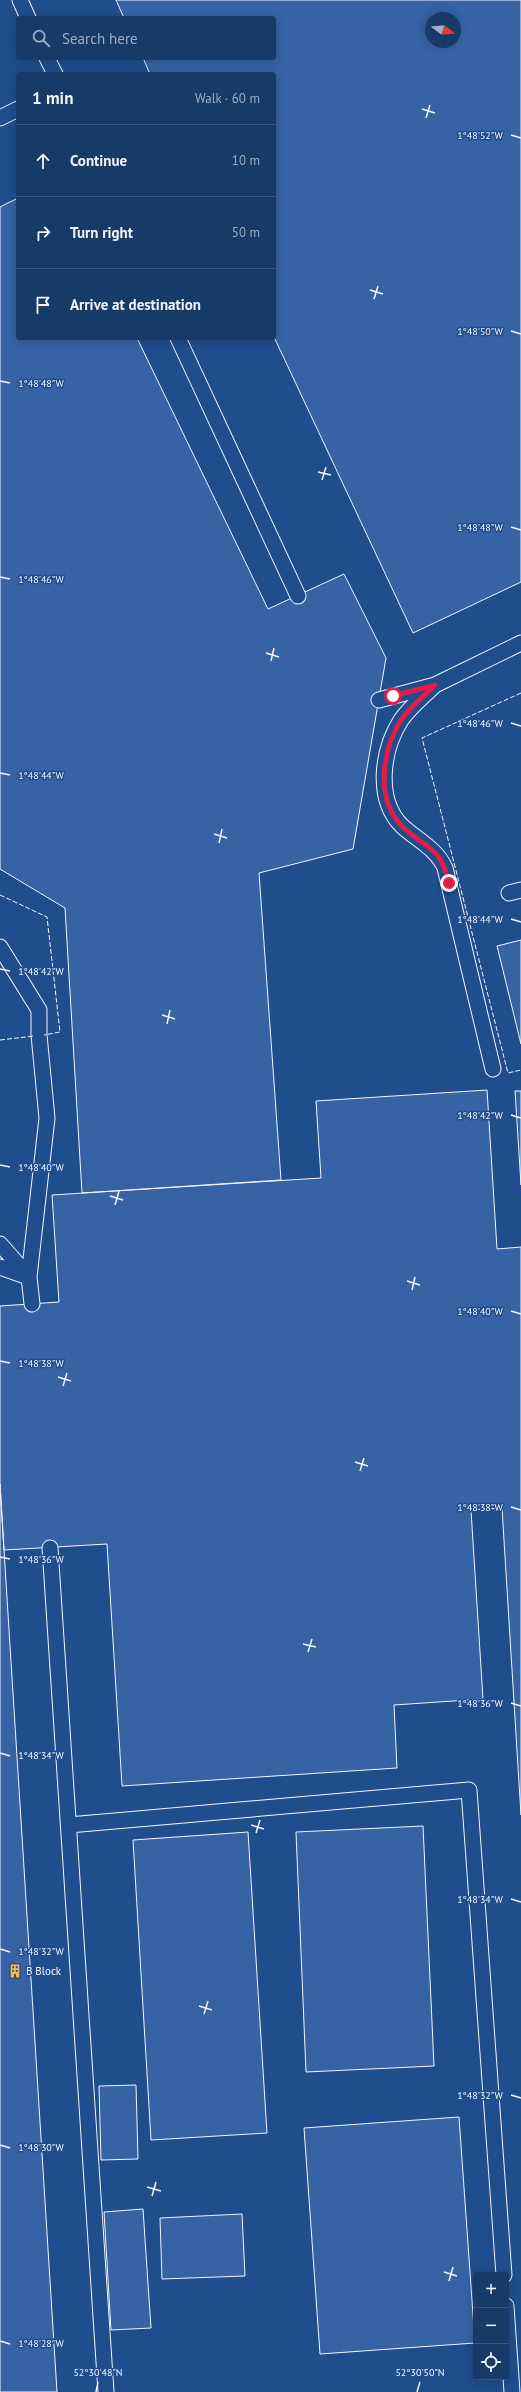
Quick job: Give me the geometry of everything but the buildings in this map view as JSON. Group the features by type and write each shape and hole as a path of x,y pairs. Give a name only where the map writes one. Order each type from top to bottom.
{"lane":[{"path":"20,0 27,16"},
{"path":"48,60 53,72"},
{"path":"0,118 16,110"},
{"path":"179,340 298,596"},
{"path":"379,700 435,685 521,643"},
{"path":"435,685 407,713 394,734 386,765 385,794 395,818 436,853 445,868 493,1069"},
{"path":"0,947 40,1010 39,1036 47,1118 29,1277 32,1304"},
{"path":"0,1244 29,1277"},
{"path":"0,1267 29,1277"},
{"path":"50,1548 106,2392"},
{"path":"69,1825 469,1790 504,2272"},
{"path":"506,2308 512,2392"}],"fence":[{"path":"521,693 422,738 508,1073 521,1070"},
{"path":"0,895 47,917 60,1032 44,1035"},
{"path":"0,1040 34,1036"}],"place":[{"name":"B Block","path":"15,1971"}],"route":[{"path":"393,696 435,685 401,720 389,749 384,784 385,794 395,818 403,827 436,853 442,860 449,883"}]}
